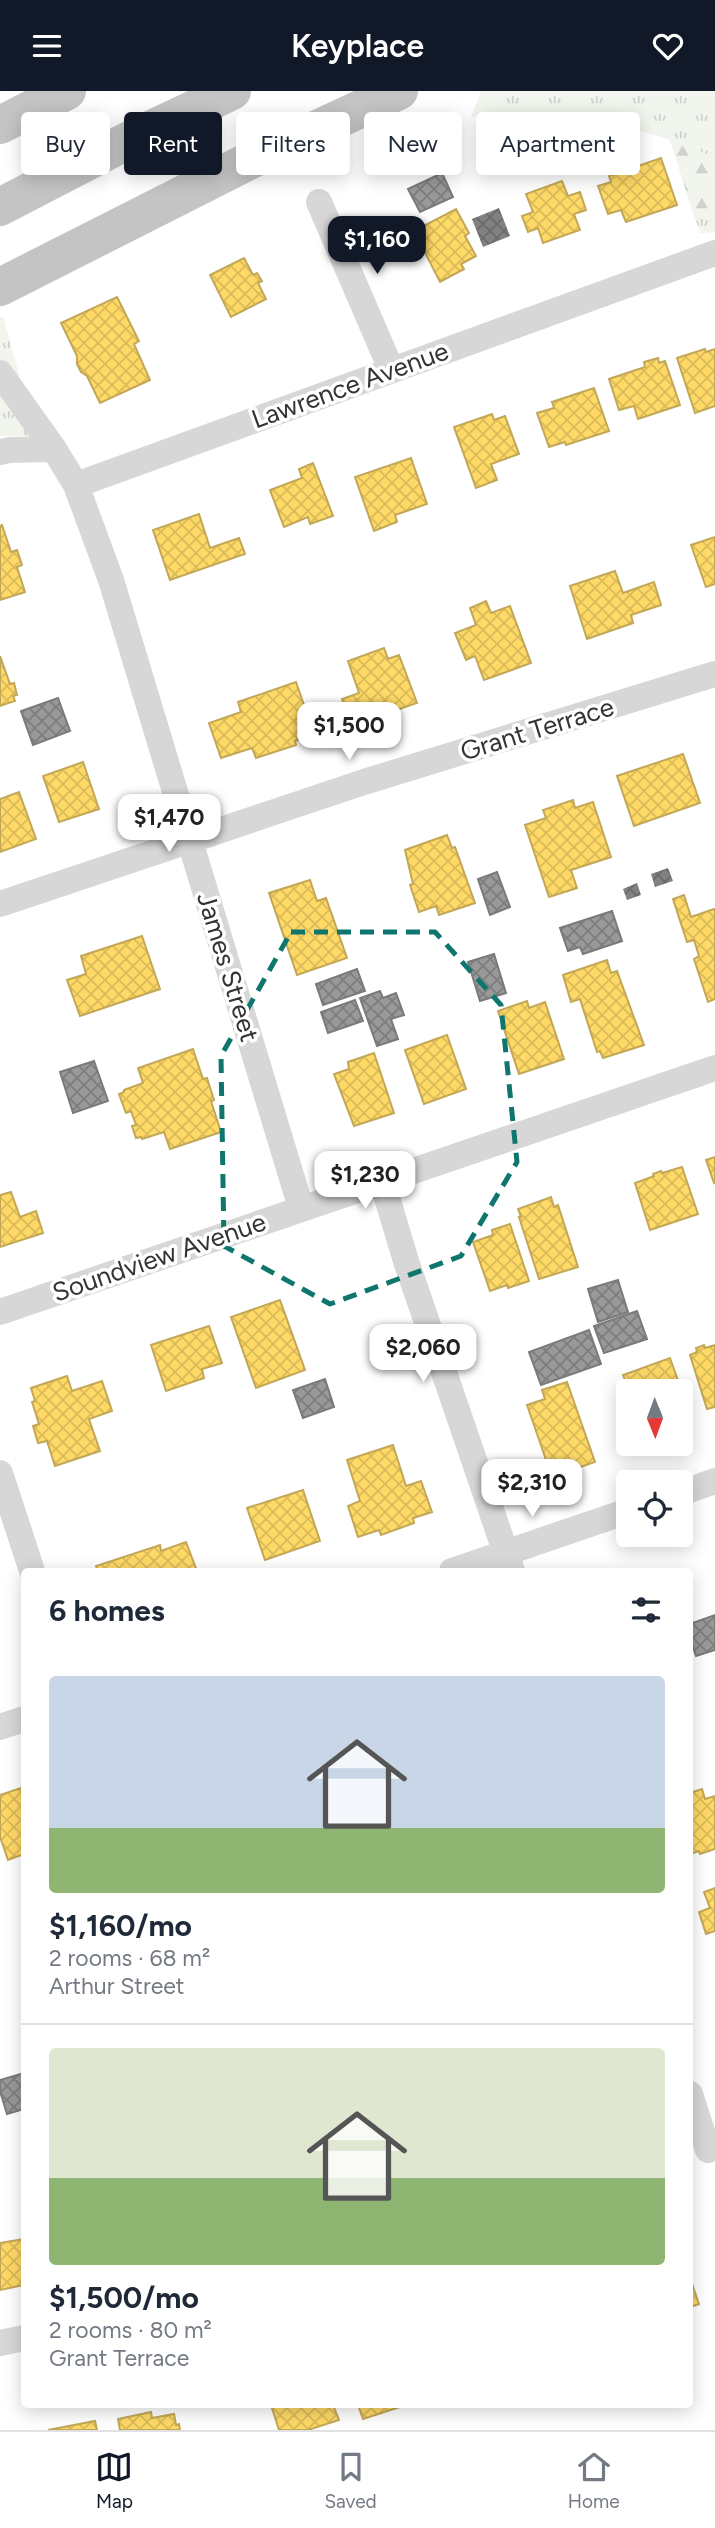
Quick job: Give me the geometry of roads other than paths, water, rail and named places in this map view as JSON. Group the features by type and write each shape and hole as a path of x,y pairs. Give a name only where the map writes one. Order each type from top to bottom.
{"highway":[{"path":"0,125 56,91"},
{"path":"0,125 67,91"},
{"path":"0,207 137,136 232,91"},
{"path":"0,287 261,155 385,98 415,91"}],"street":[{"path":"319,202 391,369"},
{"name":"Lawrence Avenue","path":"76,485 715,253"},
{"path":"0,373 76,485"},
{"path":"0,452 54,449"},
{"name":"James Street","path":"76,485 111,580 301,1208"},
{"name":"Grant Terrace","path":"0,904 364,782 715,674"},
{"name":"Soundview Avenue","path":"0,1312 715,1068"},
{"path":"382,1181 405,1261 509,1562"},
{"path":"0,1473 31,1568"},
{"path":"693,1489 715,1481"},
{"path":"471,1568 509,1562 616,1516"},
{"path":"0,1727 21,1720"},
{"path":"693,2106 704,2151"},
{"path":"0,2343 21,2339"}]}
